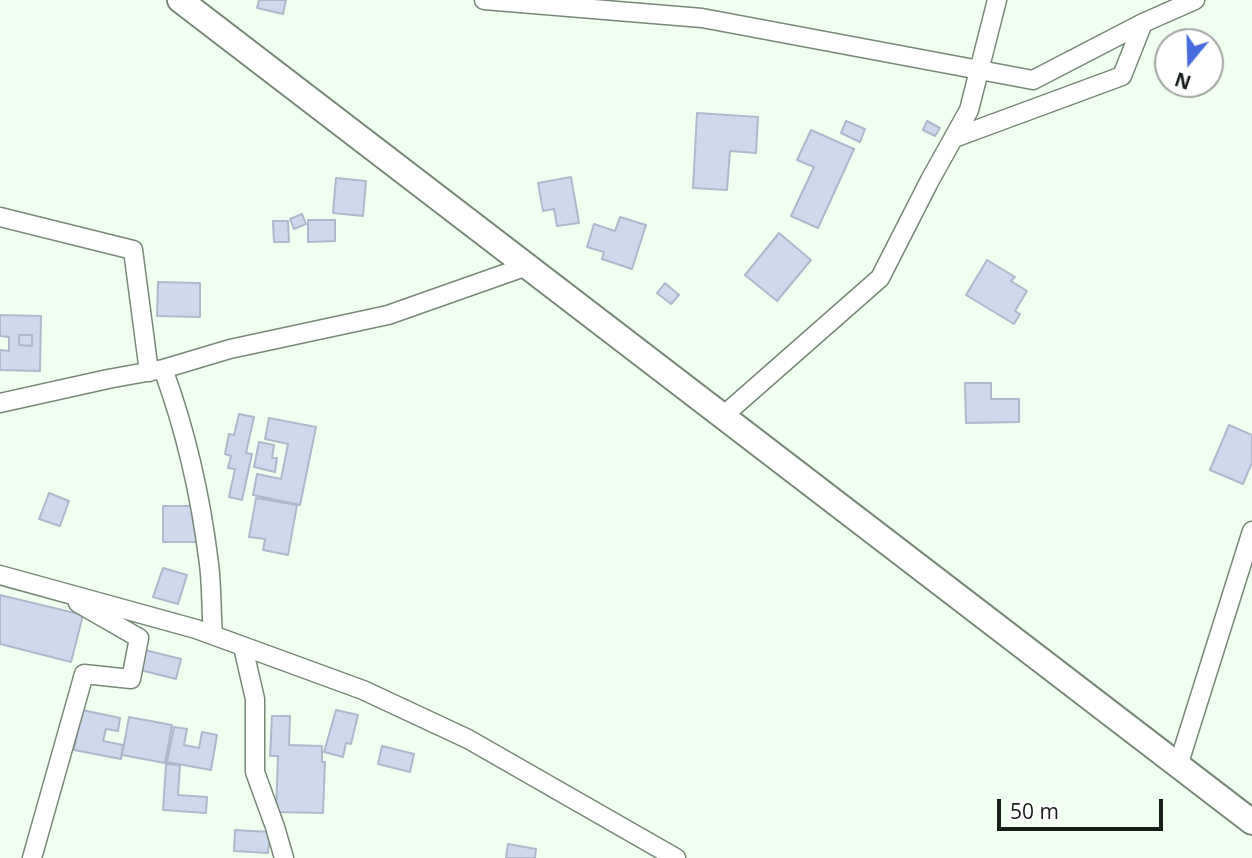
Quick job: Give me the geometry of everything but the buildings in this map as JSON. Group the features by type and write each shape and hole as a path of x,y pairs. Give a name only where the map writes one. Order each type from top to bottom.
{"street":[{"path":"180,0 1252,822"},
{"path":"484,0 702,18 1033,79 1143,23 1195,0"},
{"path":"723,416 880,278 969,110 997,0"},
{"path":"954,138 1122,76 1143,23"},
{"path":"0,217 133,250 156,370 170,388 196,488 209,566 213,635"},
{"path":"0,403 156,370 230,349 388,315 527,266"},
{"path":"1178,765 1252,531"},
{"path":"0,563 53,589 139,638 131,680 84,674 32,858"},
{"path":"0,575 196,629 363,690 468,739 676,858"},
{"path":"243,647 255,699 255,772 284,858"}]}
